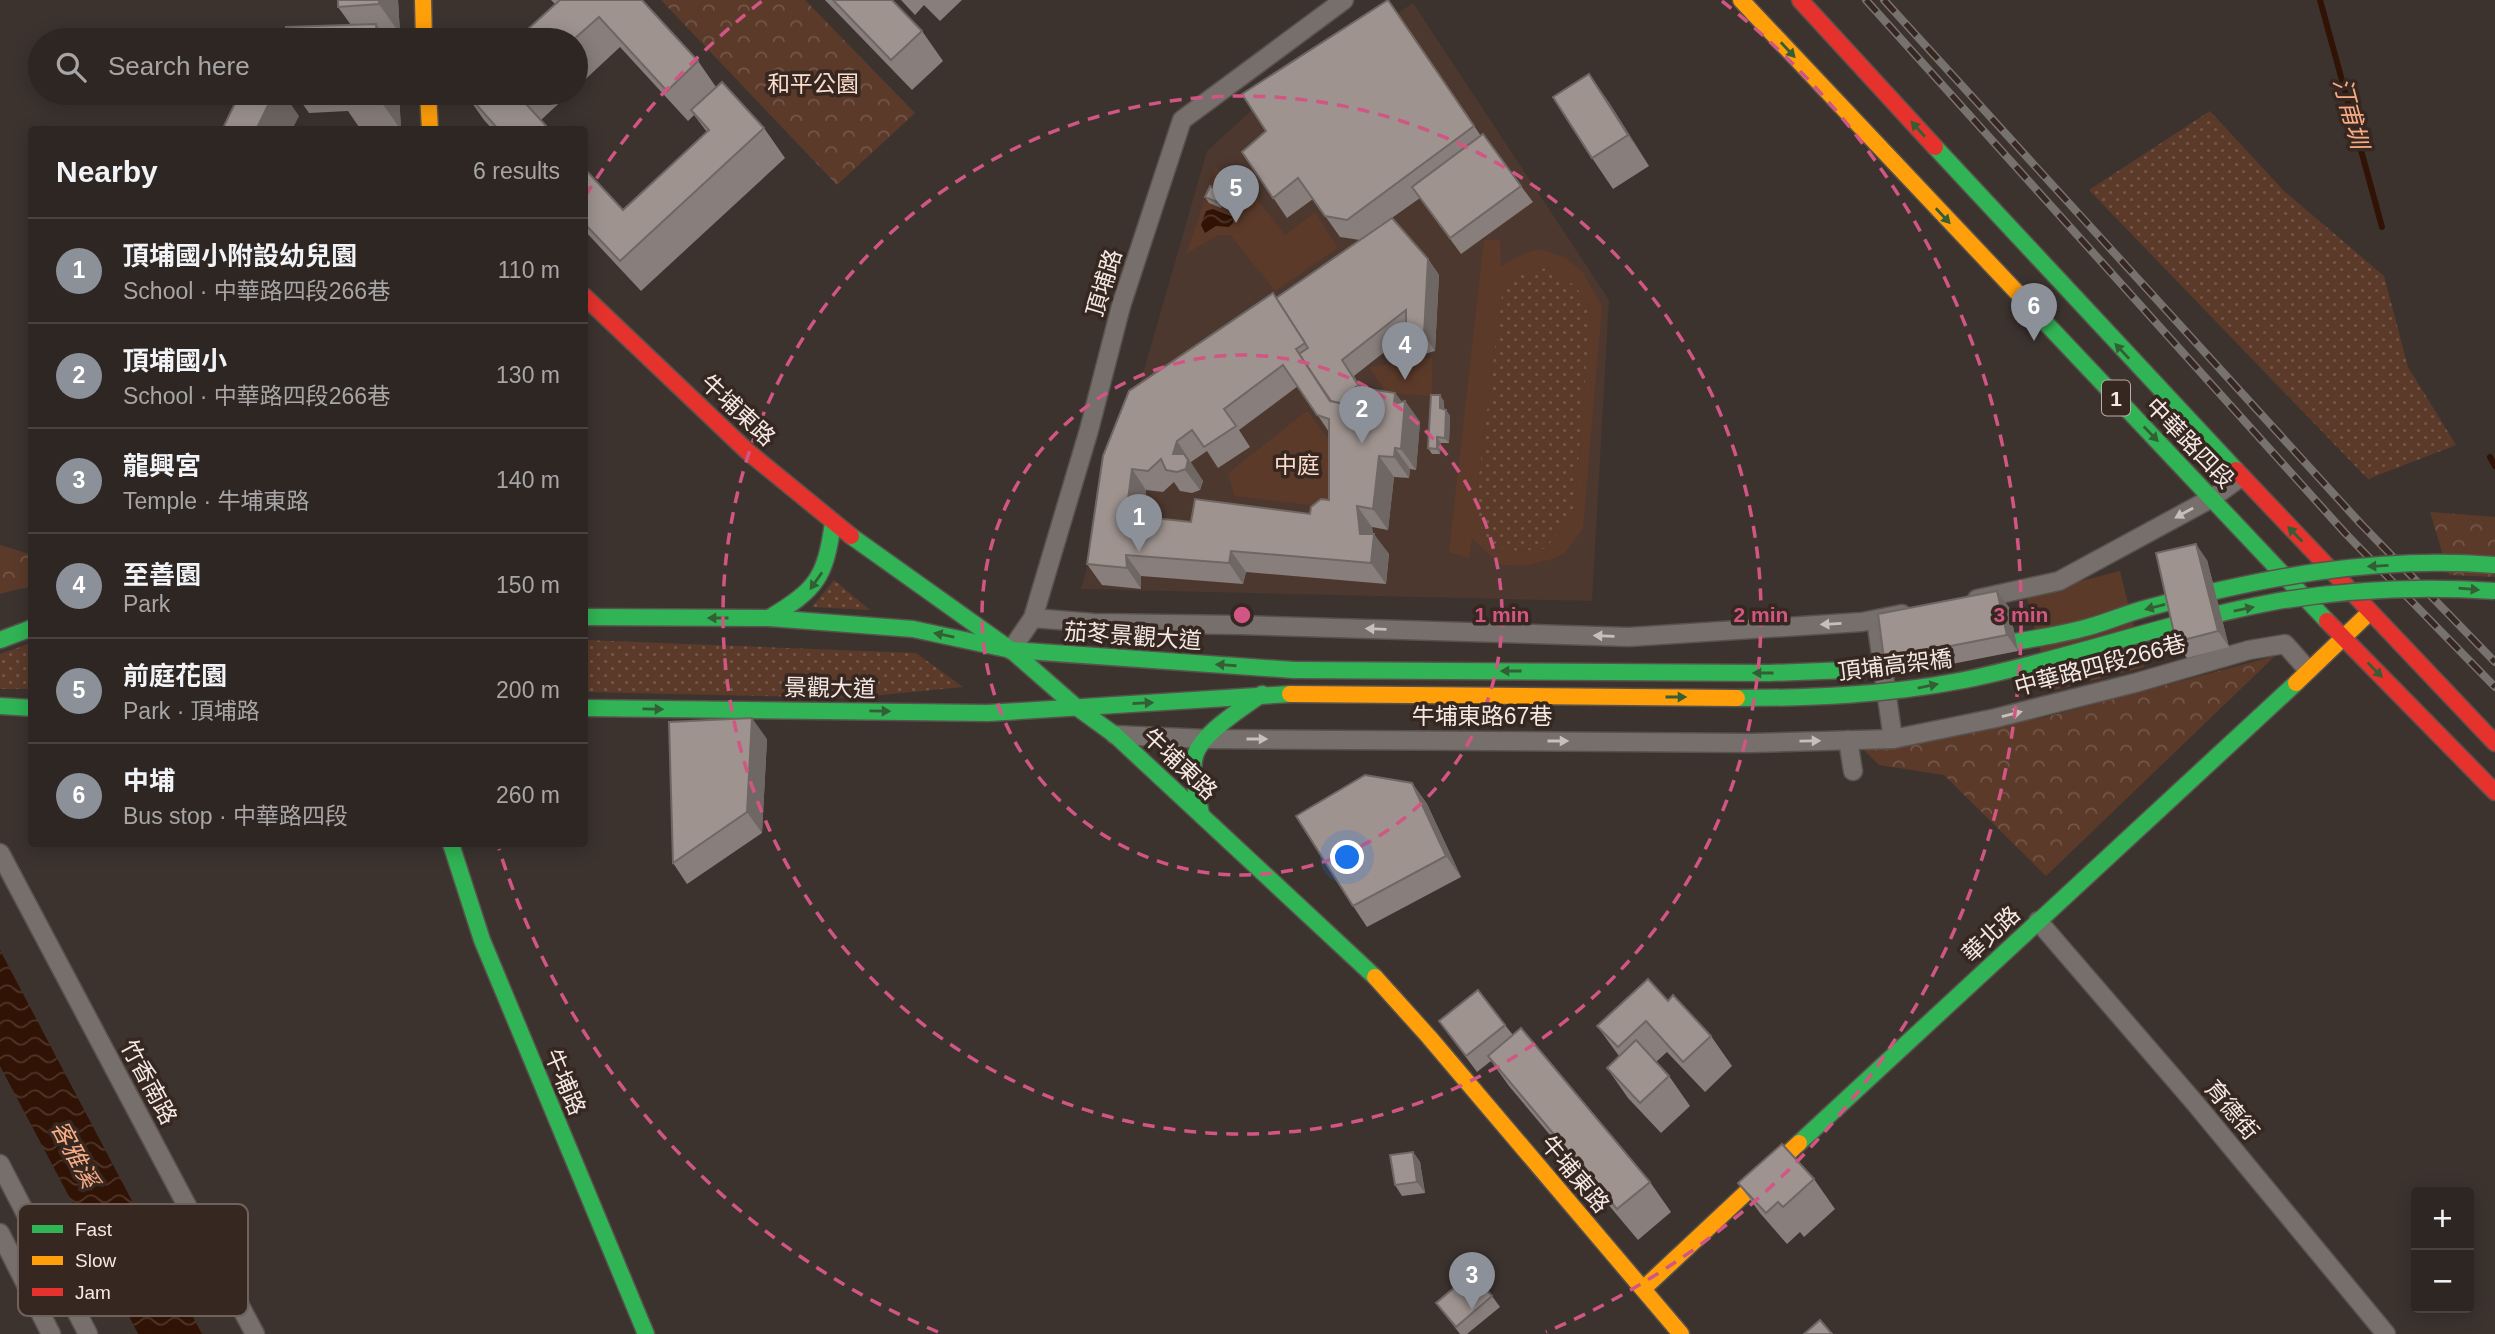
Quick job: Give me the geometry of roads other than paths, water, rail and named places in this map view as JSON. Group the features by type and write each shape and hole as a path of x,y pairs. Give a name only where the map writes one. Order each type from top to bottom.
{"street":[{"path":"423,0 424,28"},
{"name":"頂埔路","path":"1011,650 1033,618 1089,430 1121,306 1182,120 1344,0"},
{"name":"中華路四段","path":"1741,0 2344,639 2495,792"},
{"name":"中華路四段","path":"1800,0 2241,477 2495,743"},
{"path":"429,105 430,126"},
{"name":"牛埔東路","path":"588,300 747,451 833,523 1011,650 1075,706 1115,735 1374,976 1438,1047 1681,1334"},
{"path":"1955,603 2059,581 2212,498 2241,477"},
{"path":"768,618 800,599 816,584 828,561 833,523"},
{"name":"頂埔高架橋","path":"1968,650 2081,629 2144,609 2240,585 2319,570 2459,562 2495,565"},
{"name":"頂埔高架橋","path":"1262,694 1806,698 1903,690 2027,667 2243,608 2328,593 2444,587 2495,591"},
{"path":"1033,618 1094,624 1239,625 1629,637 1862,622 1915,611"},
{"name":"華北路","path":"1643,1289 2370,612"},
{"path":"588,617 768,618 913,629 1011,650"},
{"path":"1876,620 1893,739"},
{"path":"0,639 28,629"},
{"name":"中華路四段266巷","path":"1848,740 1893,739 1996,718 2135,683 2249,650 2286,644 2308,670"},
{"name":"茄苳景觀大道","path":"1011,650 1294,670"},
{"name":"頂埔高架橋","path":"1294,670 1769,673 1849,670 1927,658"},
{"path":"1075,706 1262,694"},
{"path":"1201,814 1195,770 1196,752 1224,722 1262,694"},
{"path":"0,706 28,708"},
{"name":"景觀大道","path":"588,708 988,713 1075,706"},
{"name":"牛埔東路67巷","path":"1115,735 1207,739 1751,743 1848,740"},
{"path":"1848,740 1853,771"},
{"name":"牛埔路","path":"452,847 482,940 646,1334"},
{"name":"竹香南路","path":"0,853 186,1204"},
{"name":"育德街","path":"2038,921 2195,1103 2386,1334"},
{"path":"0,1164 21,1204"},
{"path":"0,1233 18,1269"},
{"path":"42,1316 51,1334"},
{"path":"79,1316 88,1334"},
{"name":"竹香南路","path":"245,1316 255,1334"}],"water":[{"path":"1213,209 1233,217 1233,223 1229,227 1216,226 1205,233 1201,225 1206,211"},
{"name":"客雅溪","path":"0,950 134,1204 73,1204 0,1066"},
{"name":"客雅溪","path":"129,1316 193,1316 202,1334 138,1334"}],"waterway":[{"name":"汀甫圳","path":"2320,0 2382,227"},
{"name":"汀甫圳","path":"2490,457 2495,466"}],"railway":[{"path":"1866,0 2345,533 2495,687"},
{"path":"1884,0 2361,524 2495,662"}],"place":[{"name":"前庭花園","path":"1236,223"},
{"name":"中埔","path":"2034,341"},
{"name":"至善園","path":"1405,380"},
{"name":"頂埔國小","path":"1362,444"},
{"name":"頂埔國小附設幼兒園","path":"1139,552"},
{"name":"龍興宮","path":"1472,1310"}],"park label":[{"name":"和平公園","path":"813,84"},
{"name":"中庭","path":"1297,465"}]}
